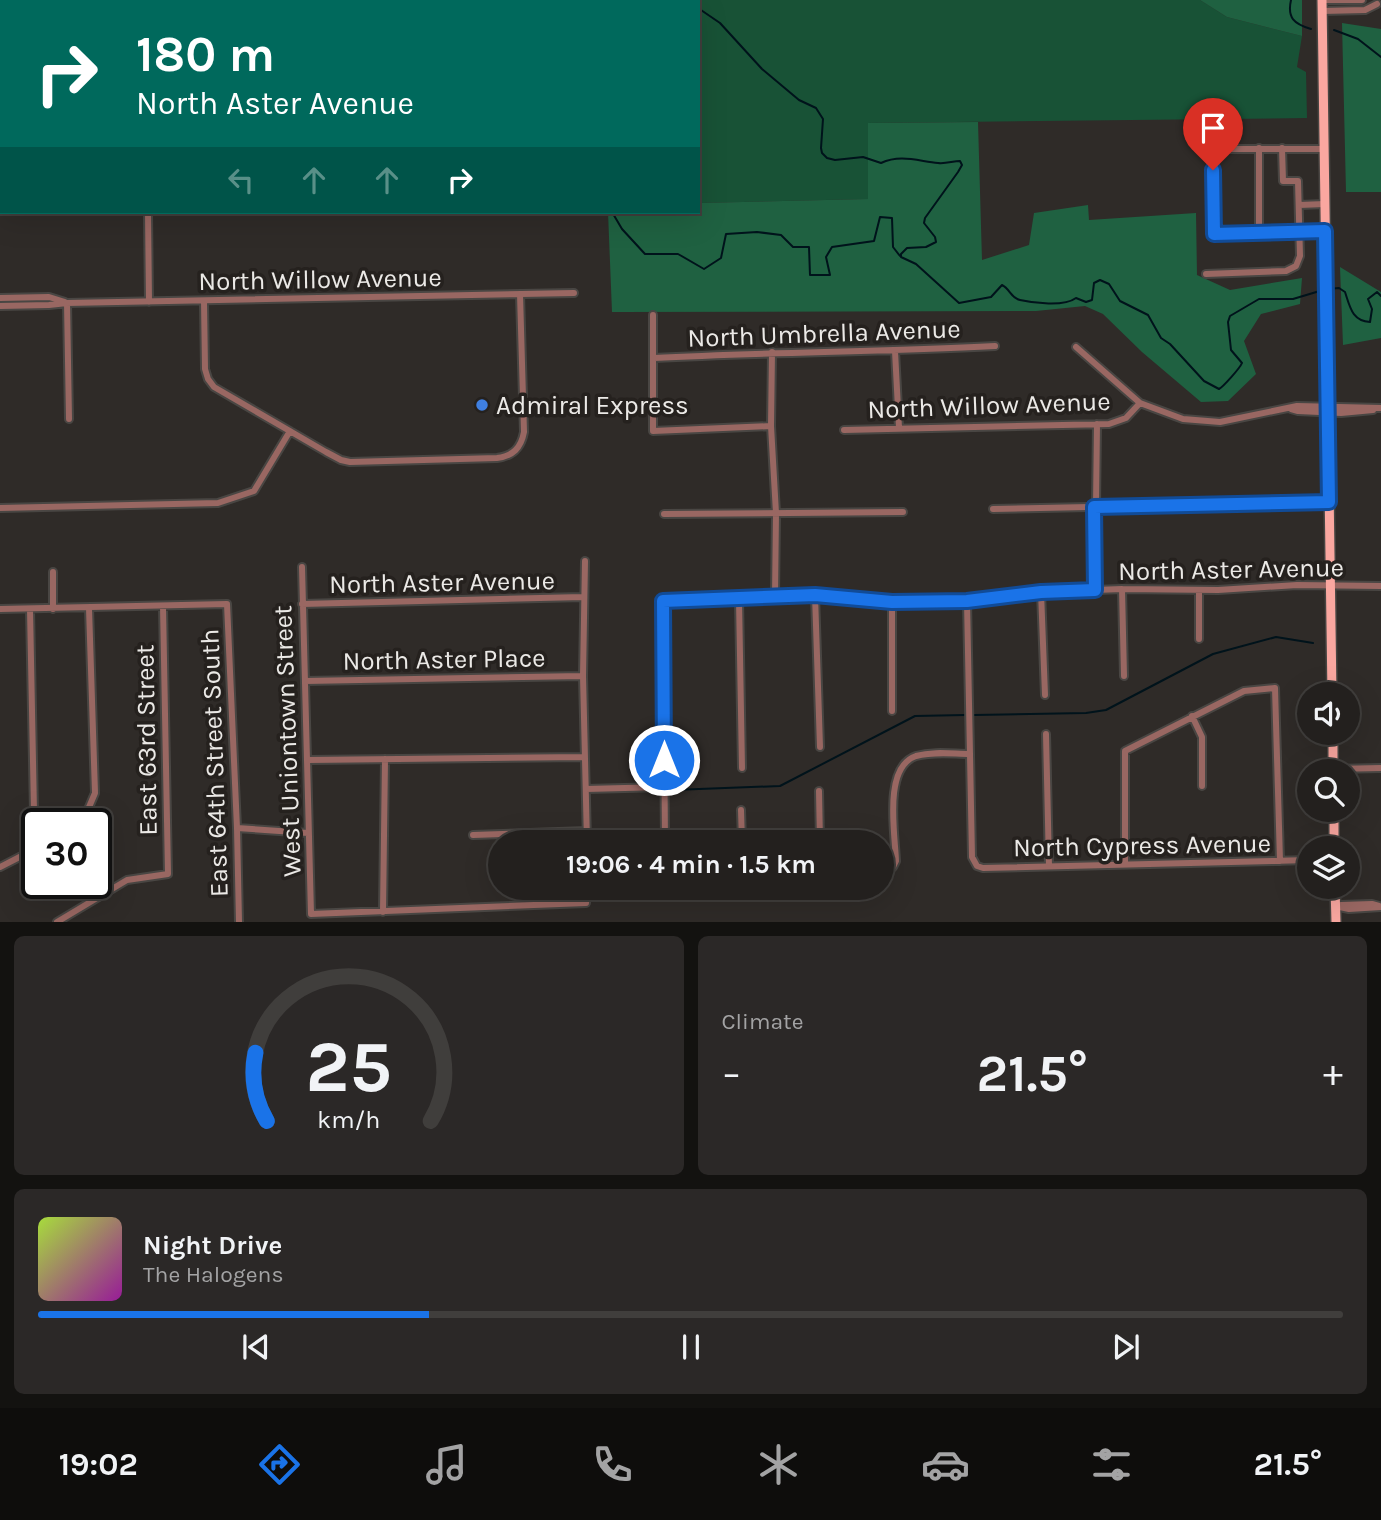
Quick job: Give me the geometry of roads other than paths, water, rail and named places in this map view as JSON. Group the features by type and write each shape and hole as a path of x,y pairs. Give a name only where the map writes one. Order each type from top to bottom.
{"main road":[{"path":"1322,0 1332,682"},
{"path":"1335,899 1336,922"}],"street":[{"path":"1322,0 1364,0 1379,4"},
{"path":"1322,11 1365,10 1379,4"},
{"path":"1259,148 1259,232"},
{"path":"1206,274 1286,271 1296,266 1300,256 1298,181 1283,181 1282,148"},
{"path":"1324,149 1213,149 1214,234 1325,231"},
{"path":"1298,205 1325,204"},
{"path":"148,214 149,302"},
{"name":"North Willow Avenue","path":"0,306 574,293"},
{"path":"204,301 205,369 208,379 220,391 341,460 350,461 505,457 519,446 524,432 520,294"},
{"name":"North Willow Avenue","path":"0,298 49,297 67,303"},
{"path":"67,303 69,419"},
{"path":"653,315 653,431 771,426"},
{"name":"North Umbrella Avenue","path":"654,358 995,346"},
{"path":"1076,347 1140,403"},
{"path":"895,351 899,428"},
{"path":"772,352 775,596"},
{"name":"North Willow Avenue","path":"844,430 1097,424 1126,418 1140,403 1183,419 1200,422 1237,420 1297,406 1360,413 1381,408 1328,409"},
{"path":"1095,590 1097,424"},
{"path":"0,508 218,503 254,491 290,430"},
{"path":"993,509 1329,502"},
{"path":"664,514 903,512"},
{"path":"585,561 583,676 587,830"},
{"name":"West Uniontown Street","path":"302,567 311,914 383,912"},
{"path":"53,572 53,609"},
{"name":"North Aster Avenue","path":"664,787 663,601 815,595 892,602 967,601 1041,592 1122,589 1381,586"},
{"path":"1122,589 1124,676"},
{"path":"1199,590 1199,639"},
{"path":"1041,592 1045,695"},
{"path":"815,595 820,747"},
{"name":"North Aster Avenue","path":"302,604 583,597"},
{"path":"739,599 742,768"},
{"path":"894,866 897,861 893,794 896,778 913,757 930,753 970,754 967,601"},
{"path":"892,602 892,711"},
{"name":"East 64th Street South","path":"163,606 227,604 239,922"},
{"path":"0,609 163,606"},
{"name":"East 63rd Street","path":"57,922 127,880 168,874 163,606"},
{"path":"89,608 95,793 89,808"},
{"path":"30,609 34,808"},
{"name":"North Aster Place","path":"305,681 583,676"},
{"path":"1125,864 1125,751 1244,691 1275,688 1280,861"},
{"path":"1192,716 1202,737 1202,786"},
{"path":"1046,734 1049,866"},
{"name":"North Cypress Avenue","path":"970,754 972,857 976,866 983,868 1297,860"},
{"path":"308,760 585,757"},
{"path":"385,759 383,912 586,903 586,900"},
{"path":"1360,769 1381,768"},
{"path":"586,789 664,787 665,830"},
{"path":"819,791 820,830"},
{"path":"741,810 742,830"},
{"path":"237,828 308,833"},
{"path":"473,835 488,834"},
{"path":"0,867 21,856"},
{"path":"1335,906 1372,904 1381,907"},
{"path":"434,910 434,922"}],"waterway":[{"path":"1291,0 1290,11 1293,19 1311,29"},
{"path":"700,9 720,23 762,69 799,100 816,108 823,119 821,148 827,158 835,160 863,157 881,163 902,159 941,163 960,161 962,165 958,172 925,218 924,223 936,242 926,247 907,248 901,254 901,257 916,264 959,303 991,297 1002,285 1020,300 1056,303 1076,298 1086,302 1092,300 1094,283 1100,280 1109,284 1120,301 1148,315 1161,338 1170,344 1204,381 1219,389 1242,363 1231,350 1228,322 1230,316 1259,299 1293,299 1323,290"},
{"path":"1334,30 1358,39 1381,57"},
{"path":"613,214 622,229 645,254 678,254 704,269 721,258 726,234 757,232 781,235 793,247 809,247 810,275 830,275 826,257 832,247 874,241 880,217 892,218 893,247 900,256"},
{"path":"1328,289 1339,288 1345,292 1355,316 1370,322 1372,309 1368,299 1377,292 1381,296"},
{"path":"974,715 1086,713 1106,710 1213,654 1276,637 1313,643"},
{"path":"673,790 780,786 915,716 965,715"}],"place":[{"name":"Admiral Express","path":"482,405"}]}
